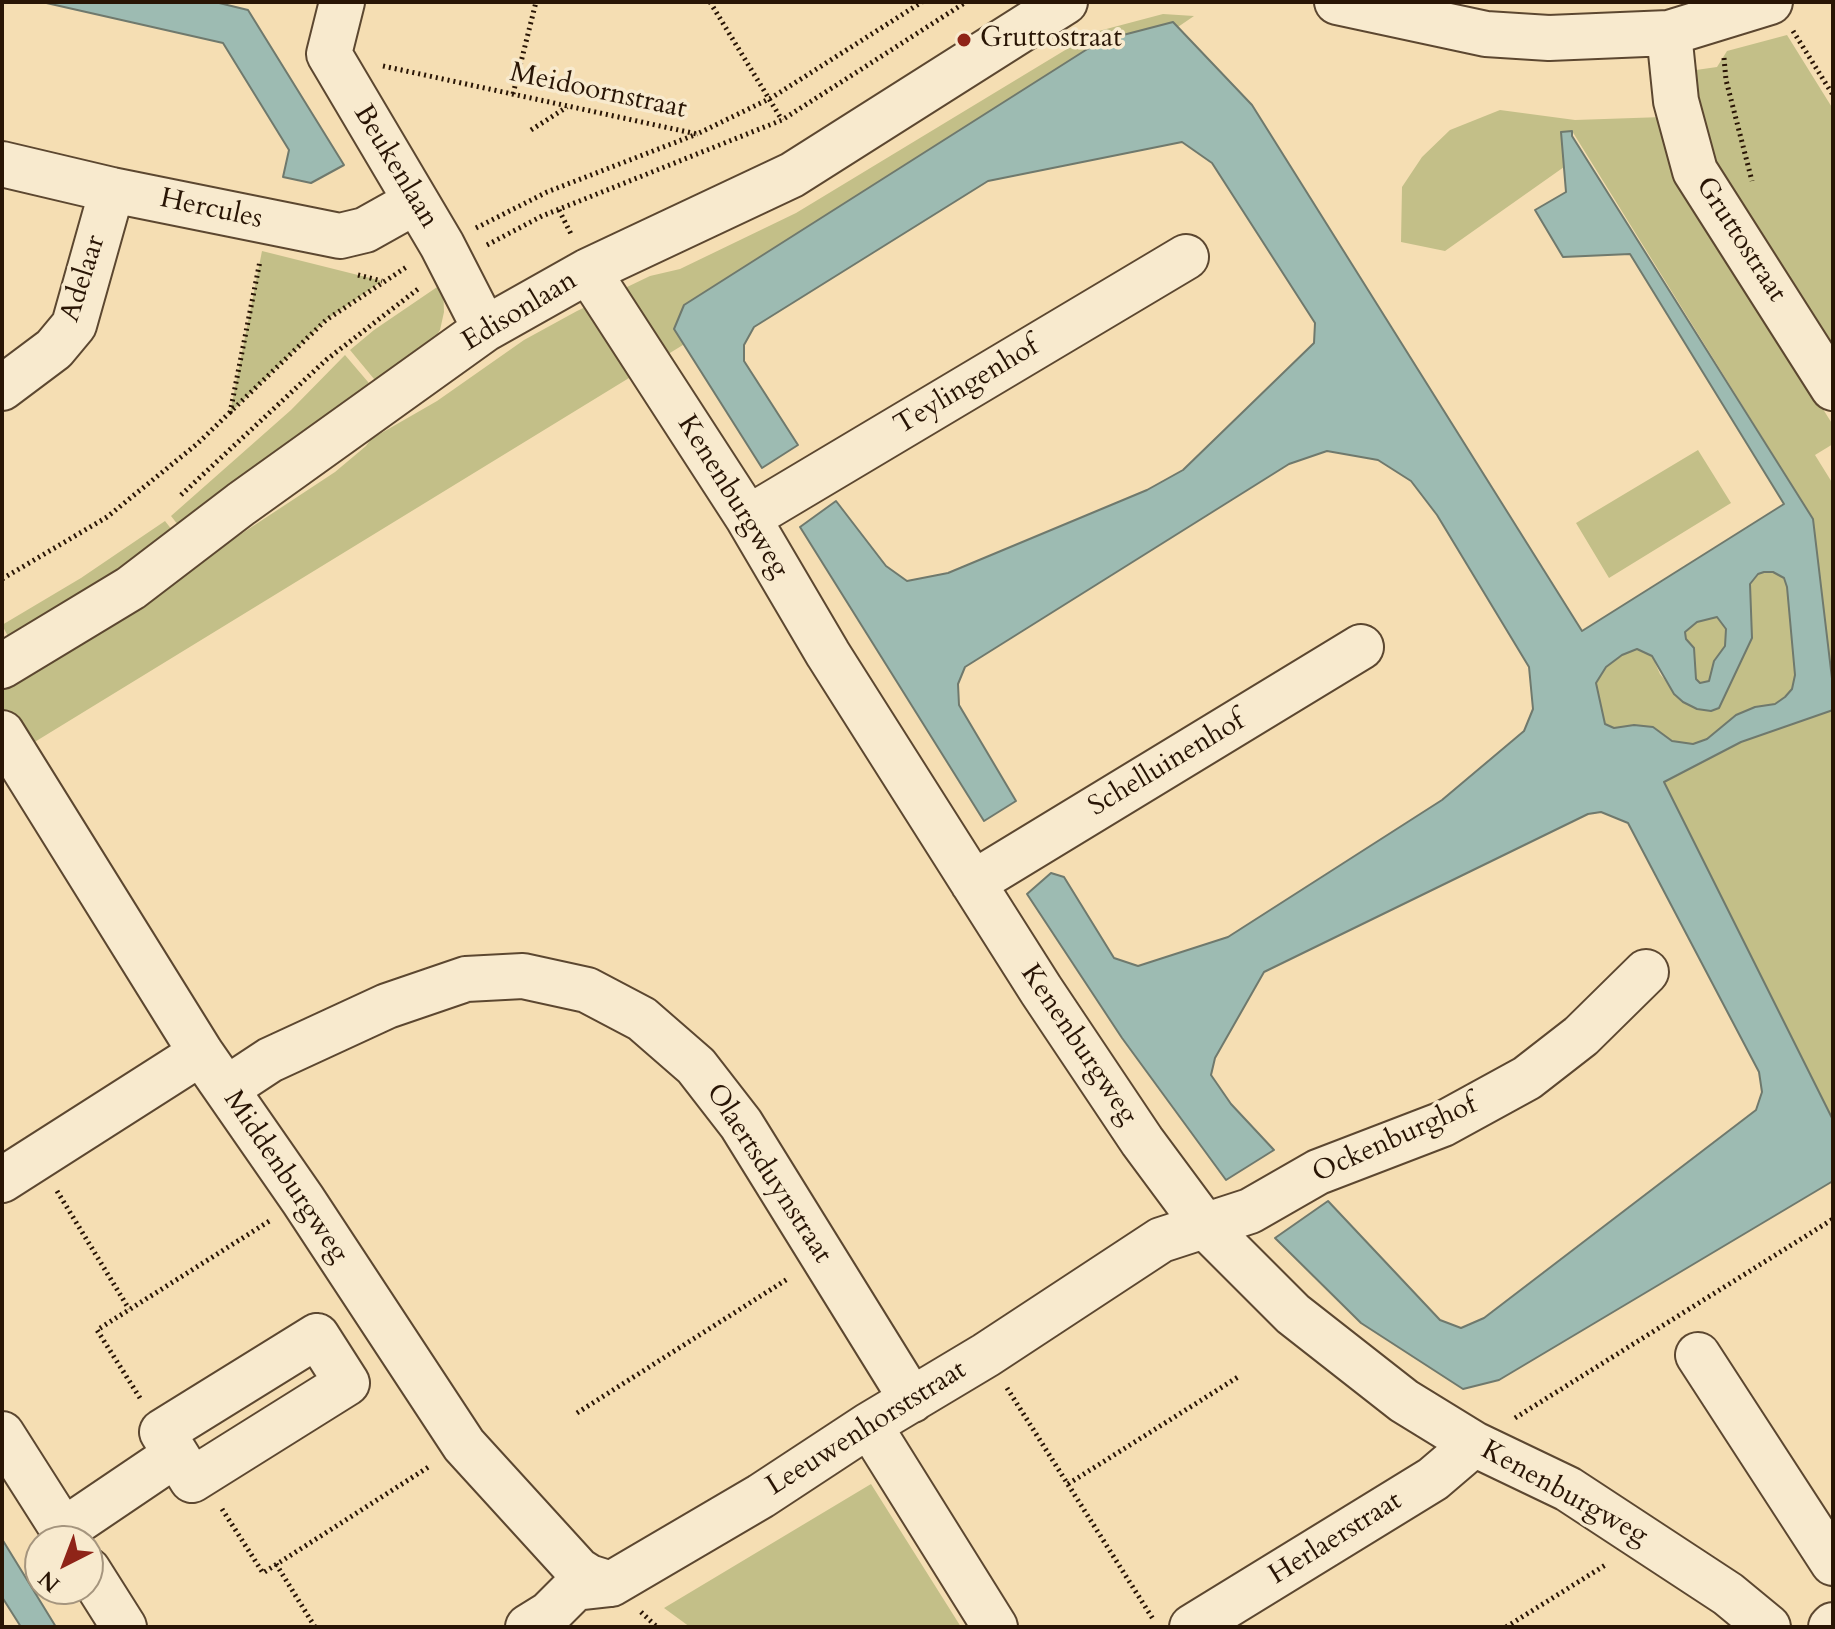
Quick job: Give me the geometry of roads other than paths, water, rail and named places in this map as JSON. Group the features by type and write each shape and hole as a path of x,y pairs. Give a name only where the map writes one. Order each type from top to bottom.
{"street":[{"name":"Beukenlaan","path":"342,2 329,54 442,245 485,329"},
{"name":"Edisonlaan","path":"2,666 131,588 241,504 485,329 588,271 792,175 1065,2"},
{"path":"1337,2 1486,34 1549,38 1669,33 1718,18 1781,15"},
{"name":"Gruttostraat","path":"1669,33 1676,101 1695,171 1833,388"},
{"name":"Hercules","path":"2,164 112,190 340,236 365,230 415,202"},
{"name":"Adelaar","path":"2,388 54,349 74,325 112,190"},
{"name":"Teylingenhof","path":"748,518 1186,257"},
{"name":"Kenenburgweg","path":"588,271 748,518 828,654 973,883 1142,1141 1205,1226 1293,1314 1404,1401 1474,1444 1568,1489 1728,1594 1768,1627"},
{"name":"Schelluinenhof","path":"973,883 1361,647"},
{"name":"Middenburgweg","path":"2,733 201,1053 303,1200 464,1445 578,1570 611,1584"},
{"name":"Ockenburghof","path":"1205,1226 1250,1211 1318,1172 1443,1124 1527,1078 1581,1036 1646,972"},
{"name":"Olaertsduynstraat","path":"226,1089 270,1060 387,1006 466,979 523,976 587,990 642,1019 696,1066 741,1124 912,1400"},
{"path":"20,1169 201,1053"},
{"name":"Leeuwenhorststraat","path":"528,1627 549,1614 575,1588 611,1584 761,1496 869,1425 986,1355 1161,1240 1205,1226"},
{"path":"333,1360 385,1327"},
{"path":"82,1525 179,1454 317,1336 347,1383 179,1454"},
{"path":"1698,1355 1833,1563"},
{"path":"869,1425 995,1627"},
{"path":"2,1434 60,1525"},
{"name":"Herlaerstraat","path":"1192,1627 1433,1479 1474,1444"},
{"path":"104,1595 124,1627"}],"water":[{"path":"42,2 215,2 248,10 344,165 311,183 283,177 289,150 223,43"},
{"path":"1173,22 1252,105 1582,631 1784,504 1630,254 1563,257 1535,210 1566,192 1561,132 1572,131 1572,136 1813,519 1833,710 1741,742 1664,782 1833,1120 1833,1181 1499,1380 1463,1389 1361,1323 1275,1238 1328,1201 1440,1320 1461,1328 1484,1318 1756,1110 1762,1092 1759,1072 1628,823 1601,812 1588,814 1264,972 1215,1058 1211,1075 1231,1104 1274,1150 1226,1180 1122,1038 1027,894 1051,873 1064,877 1114,958 1138,966 1228,937 1442,800 1524,731 1533,709 1529,667 1437,515 1411,481 1378,460 1327,451 1289,464 965,667 958,684 959,705 1016,801 984,821 800,527 836,501 886,566 907,581 948,573 1147,490 1183,470 1314,343 1315,323 1212,163 1182,142 988,181 754,327 744,345 744,361 798,445 762,468 674,329 684,305 1100,41","holes":["1764,572 1773,572 1784,578 1787,587 1795,675 1792,689 1785,697 1775,704 1755,707 1736,715 1707,739 1693,744 1672,741 1653,727 1634,725 1614,728 1605,724 1596,683 1606,667 1637,649 1652,656 1674,694 1683,702 1697,709 1711,711 1719,708 1752,638 1750,584","1717,617 1726,629 1725,646 1714,661 1709,681 1700,683 1696,679 1694,648 1686,639 1685,632 1697,622"]},
{"path":"2,1539 24,1575 24,1605 42,1605 56,1627 21,1627 2,1597"}],"place":[{"name":"Gruttostraat","path":"964,40"}]}
